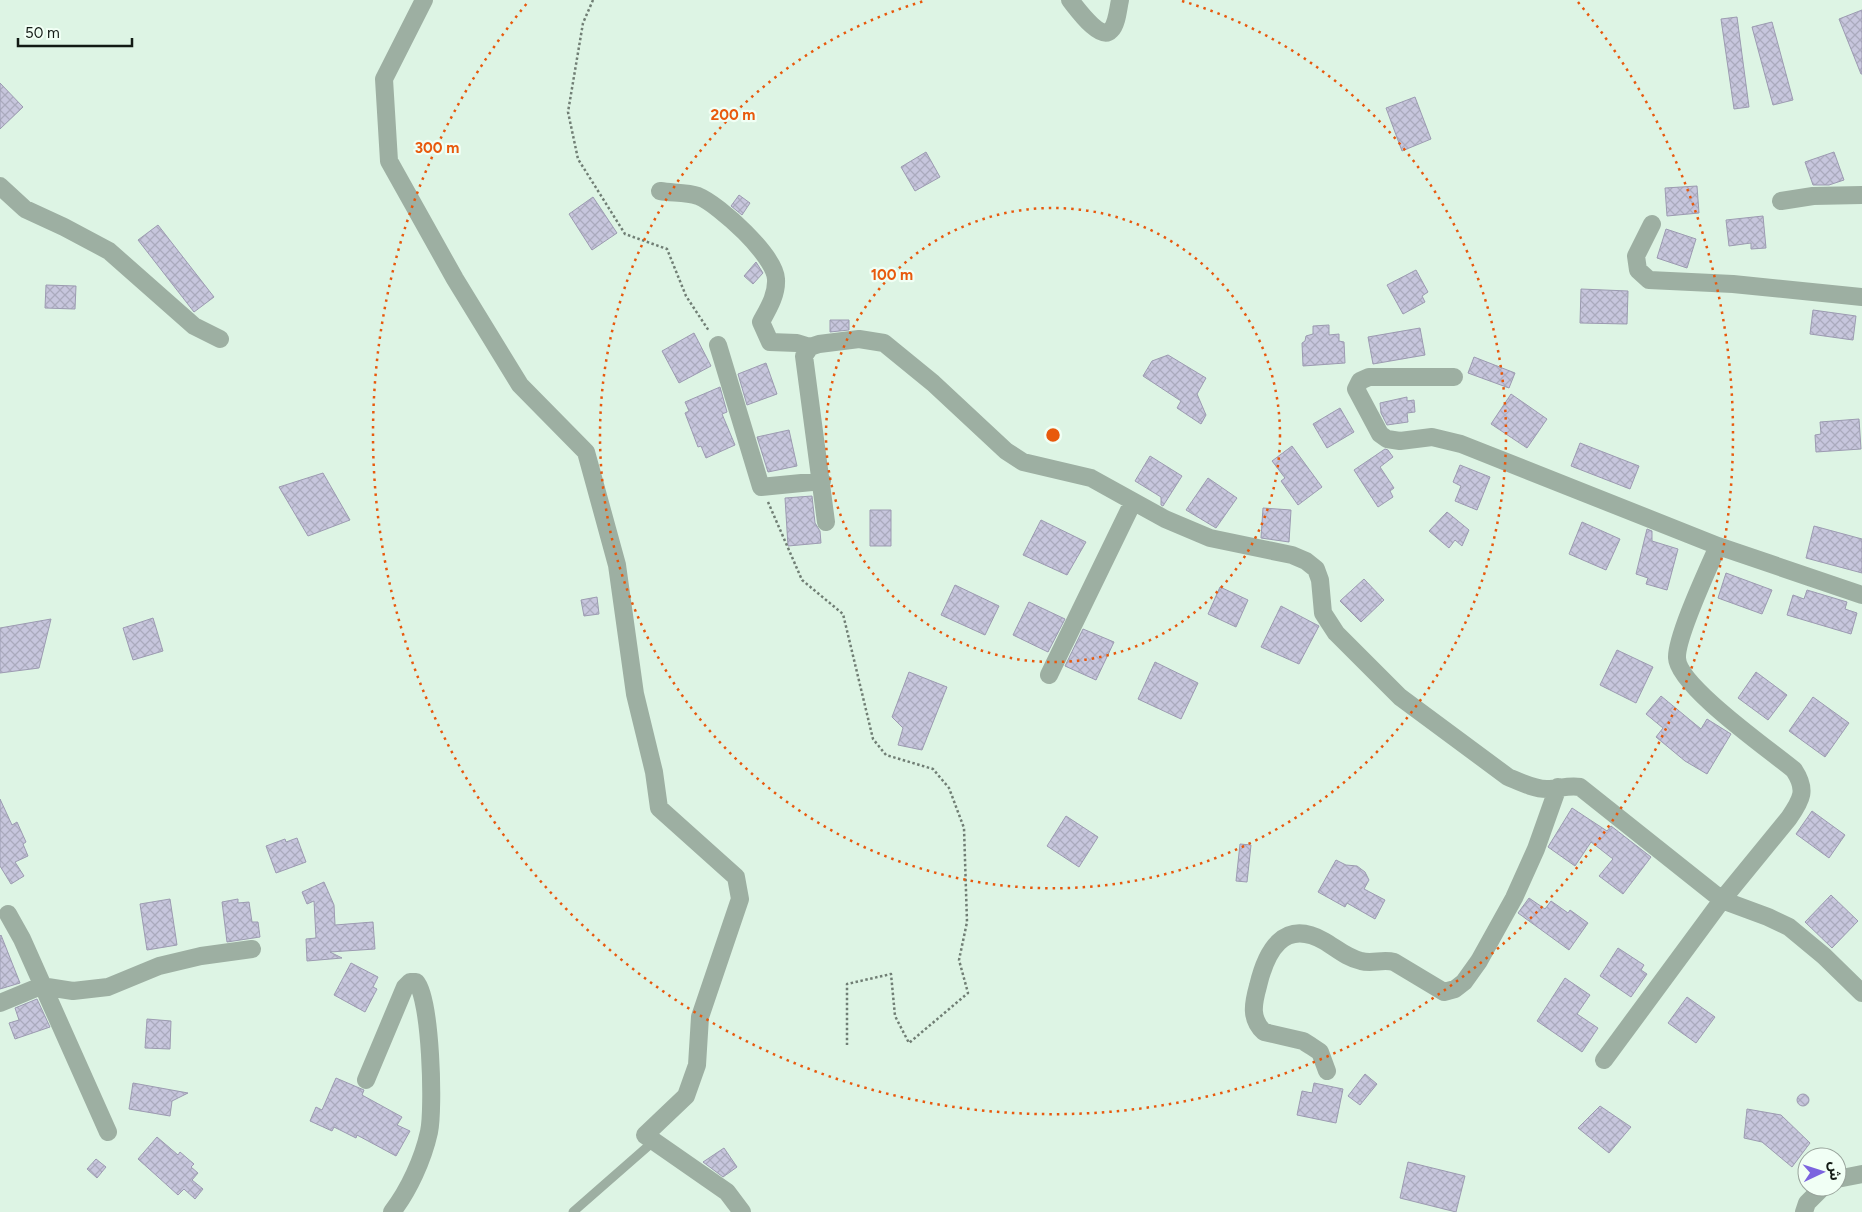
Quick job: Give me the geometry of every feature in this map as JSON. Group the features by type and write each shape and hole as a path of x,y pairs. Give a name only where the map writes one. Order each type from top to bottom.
{"street":[{"path":"424,0 384,79 389,161 455,279 520,385 586,452 617,566 635,694 654,772 659,808 736,877 740,899 700,1017 697,1066 686,1096 645,1135 728,1192 742,1212"},
{"path":"1070,0 1087,21 1100,32 1106,33 1111,30 1114,23 1120,0"},
{"path":"0,186 24,209 64,227 109,251 194,326 220,339"},
{"path":"660,191 699,196 728,216 766,255 776,278 772,300 761,322 770,342 797,343 810,348"},
{"path":"1781,201 1813,196 1862,195"},
{"path":"1652,224 1636,256 1638,270 1649,280 1741,285 1862,297"},
{"path":"826,522 804,356 810,348 819,344 859,340 884,343 933,382 1006,451 1024,462 1091,478 1133,502 1210,538 1292,555 1306,561 1316,569 1320,580 1323,613 1336,633 1400,697 1508,777 1546,789 1568,786 1580,787 1722,900 1768,917 1788,927 1824,956 1862,993"},
{"path":"718,345 761,487 822,481"},
{"path":"1454,377 1369,377 1360,381 1356,389 1380,434 1387,439 1400,441 1432,437 1461,444 1718,546 1862,595"},
{"path":"1049,675 1133,502"},
{"path":"1604,1060 1722,900 1790,818 1798,805 1803,786 1794,770 1692,686 1678,667 1678,646 1718,546"},
{"path":"1327,1071 1320,1052 1303,1041 1264,1032 1253,1017 1254,1000 1262,970 1272,948 1289,936 1309,935 1362,962 1386,960 1394,962 1444,992 1455,989 1471,973 1514,898 1536,849 1558,787"},
{"path":"8,914 22,939 41,986 108,1132"},
{"path":"0,1002 41,986 73,991 108,987 159,966 201,956 252,949"},
{"path":"366,1080 405,987 410,982 416,982 420,986 425,1008 432,1112 424,1150 407,1188 392,1212"},
{"path":"1847,1177 1862,1174"},
{"path":"1804,1212 1807,1204 1814,1197"}],"lane":[{"path":"573,1212 654,1141"}],"path":[{"path":"593,0 584,23 568,112 578,159 625,234 667,249 686,296 718,345"},
{"path":"761,487 802,580 843,614 873,739 886,755 933,769 949,788 964,828 967,922 958,960 968,992 909,1043 895,1016 891,974 846,984 848,1045"}],"building":[{"path":"1862,10 1862,74 1861,74 1839,19"},
{"path":"1737,17 1749,107 1734,109 1721,19"},
{"path":"1772,22 1793,100 1773,105 1752,27"},
{"path":"0,83 23,107 0,129"},
{"path":"1415,97 1431,139 1402,151 1386,108"},
{"path":"926,152 940,177 915,191 901,167"},
{"path":"1834,152 1844,180 1829,185 1813,185 1805,162"},
{"path":"1697,186 1699,213 1667,216 1665,188"},
{"path":"739,195 750,203 742,215 731,206"},
{"path":"593,197 617,233 592,250 569,214"},
{"path":"1763,216 1766,248 1751,249 1751,243 1729,246 1726,220"},
{"path":"158,225 214,297 194,312 138,240"},
{"path":"1666,229 1696,239 1687,268 1657,258"},
{"path":"756,262 763,273 753,284 744,276"},
{"path":"1416,270 1428,292 1422,296 1425,302 1403,314 1387,285"},
{"path":"46,285 76,286 75,309 45,308"},
{"path":"1581,289 1628,291 1627,324 1580,323"},
{"path":"1813,310 1856,316 1853,340 1810,334"},
{"path":"830,320 849,320 849,330 830,332"},
{"path":"1329,325 1329,335 1339,334 1339,341 1344,342 1345,363 1303,366 1302,343 1305,341 1306,336 1313,334 1313,326"},
{"path":"1420,328 1425,355 1373,364 1368,337"},
{"path":"694,333 711,366 679,383 662,351"},
{"path":"1168,355 1206,378 1197,394 1206,415 1201,424 1177,408 1181,401 1143,376 1152,361"},
{"path":"1474,357 1515,373 1509,388 1468,373"},
{"path":"766,363 777,394 747,405 738,374"},
{"path":"720,387 727,412 722,414 735,445 706,458 701,446 698,447 685,413 689,411 685,402"},
{"path":"1511,394 1547,419 1527,448 1491,424"},
{"path":"1407,397 1407,401 1414,400 1415,412 1407,413 1408,422 1387,425 1381,413 1380,403"},
{"path":"1340,408 1354,432 1327,448 1313,424"},
{"path":"1859,419 1861,449 1816,452 1815,435 1821,434 1820,422"},
{"path":"789,430 797,466 768,472 757,437"},
{"path":"1580,443 1639,466 1630,489 1571,466"},
{"path":"1292,446 1322,487 1298,505 1281,481 1285,478 1272,461"},
{"path":"1385,449 1393,457 1380,467 1394,488 1390,491 1393,497 1378,507 1354,470"},
{"path":"1150,456 1182,476 1163,506 1161,505 1161,497 1135,481"},
{"path":"1460,465 1490,477 1477,510 1455,501 1461,486 1453,482"},
{"path":"323,473 350,520 308,536 279,487"},
{"path":"1208,478 1237,498 1216,528 1186,510"},
{"path":"812,496 815,523 820,531 821,543 788,546 785,498"},
{"path":"1263,508 1291,510 1289,542 1261,538"},
{"path":"870,510 891,510 891,546 870,546"},
{"path":"1447,512 1469,530 1462,546 1455,540 1449,548 1429,531"},
{"path":"1041,520 1086,542 1067,575 1023,555"},
{"path":"1582,522 1620,539 1606,570 1569,554"},
{"path":"1814,526 1862,539 1862,573 1806,558"},
{"path":"1647,529 1652,531 1652,541 1678,549 1667,590 1646,584 1648,578 1636,574"},
{"path":"1726,573 1772,590 1762,614 1718,598"},
{"path":"1364,579 1384,600 1361,622 1340,601"},
{"path":"955,585 999,606 985,635 941,615"},
{"path":"1220,587 1248,600 1236,627 1208,614"},
{"path":"1807,590 1847,602 1845,609 1857,613 1851,634 1787,615 1793,595 1804,599"},
{"path":"597,597 599,614 584,616 581,600"},
{"path":"1029,602 1065,619 1048,652 1013,635"},
{"path":"1281,606 1319,626 1299,664 1261,647"},
{"path":"153,618 163,651 133,660 123,628"},
{"path":"51,619 39,668 0,673 0,628"},
{"path":"1083,629 1114,642 1096,680 1065,666"},
{"path":"1617,650 1653,667 1636,703 1600,685"},
{"path":"1155,662 1198,683 1181,719 1138,699"},
{"path":"909,672 947,687 922,750 898,745 903,728 892,717"},
{"path":"1756,672 1787,695 1768,720 1738,698"},
{"path":"1661,696 1701,729 1707,719 1731,734 1707,774 1685,761 1656,737 1663,728 1646,714"},
{"path":"1813,697 1849,723 1825,757 1789,731"},
{"path":"0,799 12,825 17,822 26,842 23,844 28,856 15,862 24,876 11,884 0,866"},
{"path":"1572,808 1607,831 1611,826 1651,857 1623,894 1599,876 1613,859 1591,842 1575,866 1548,847"},
{"path":"1812,811 1845,835 1829,858 1796,834"},
{"path":"1066,816 1098,837 1079,867 1047,846"},
{"path":"297,838 306,862 276,873 266,846 285,839 286,842"},
{"path":"1240,844 1251,845 1247,882 1236,881"},
{"path":"1336,860 1346,865 1357,866 1365,872 1369,880 1364,889 1385,900 1375,919 1347,903 1345,907 1318,892"},
{"path":"324,882 334,905 335,925 373,922 375,949 330,952 342,958 307,961 306,939 316,938 314,901 307,904 302,892"},
{"path":"1831,895 1858,921 1832,948 1805,922"},
{"path":"1529,898 1545,909 1551,901 1568,913 1570,910 1588,923 1569,950 1518,913"},
{"path":"170,899 177,945 147,950 140,904"},
{"path":"238,899 238,903 249,902 252,922 258,922 260,937 227,942 222,902"},
{"path":"0,936 20,983 0,989"},
{"path":"1618,948 1644,965 1641,970 1647,974 1631,997 1600,976"},
{"path":"351,963 378,977 373,987 377,989 365,1012 334,995"},
{"path":"1565,978 1590,995 1577,1014 1598,1028 1582,1052 1537,1021"},
{"path":"1687,997 1715,1017 1696,1043 1668,1023"},
{"path":"37,999 50,1027 15,1039 9,1023 19,1020 15,1008"},
{"path":"147,1019 171,1021 170,1049 145,1048"},
{"path":"1365,1074 1377,1084 1360,1105 1348,1096"},
{"path":"336,1078 364,1090 362,1095 402,1117 397,1125 410,1131 396,1156 357,1135 356,1138 334,1127 332,1131 310,1121 316,1107 322,1110"},
{"path":"133,1083 188,1093 172,1101 170,1116 129,1109"},
{"path":"1314,1083 1343,1089 1336,1123 1297,1115 1302,1091 1312,1093"},
{"path":"1805,1094 1808,1095 1808,1105 1801,1106 1798,1105 1797,1098 1798,1095"},
{"path":"1600,1106 1631,1127 1609,1153 1578,1128"},
{"path":"1747,1109 1781,1115 1810,1143 1807,1147 1797,1147 1797,1160 1792,1167 1762,1142 1744,1138"},
{"path":"157,1137 178,1155 180,1152 194,1164 191,1167 198,1173 192,1180 203,1189 195,1199 184,1189 178,1195 138,1159"},
{"path":"724,1148 737,1167 723,1177 703,1162"},
{"path":"96,1159 106,1167 97,1178 87,1169"},
{"path":"1408,1162 1465,1176 1456,1212 1400,1198"}]}
